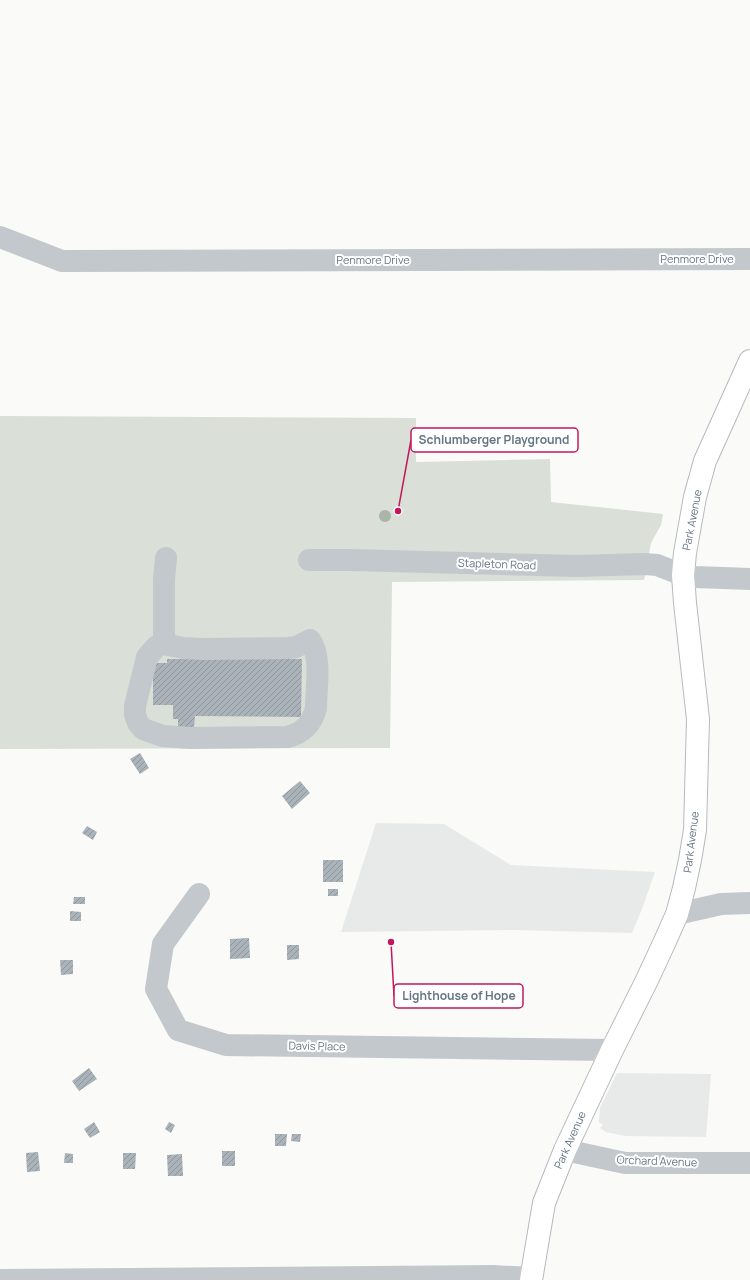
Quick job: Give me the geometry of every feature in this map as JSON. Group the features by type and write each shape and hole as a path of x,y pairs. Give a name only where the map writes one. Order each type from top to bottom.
{"main road":[{"name":"Park Avenue","path":"531,1279 544,1204 565,1150 677,914 690,860 695,830 698,719 684,604 683,575 688,531 695,497 705,461 750,361"}],"street":[{"name":"Penmore Drive","path":"0,237 62,260 750,259"},
{"path":"164,644 164,579 166,558"},
{"name":"Stapleton Road","path":"309,560 577,566 645,564 657,565 683,575 706,578 750,579"},
{"path":"310,640 314,645 317,656 316,708 314,715 304,730 296,735 287,737 190,738 163,736 143,729 138,723 135,715 135,706 147,657 157,646 164,644 183,648 203,649 288,648 296,647 310,640"},
{"name":"Davis Place","path":"199,894 163,944 156,989 178,1030 226,1045 612,1050"},
{"path":"677,914 721,904 750,903"},
{"name":"Orchard Avenue","path":"565,1150 625,1163 750,1163"},
{"path":"0,1280 486,1276 531,1279"}],"shaded area":[{"path":"0,416 416,418 416,462 550,459 551,502 663,514 661,525 651,543 644,580 392,582 390,748 0,749"},
{"path":"376,823 444,824 511,865 655,872 632,933 515,930 341,932"},
{"path":"617,1073 711,1074 706,1137 625,1136 606,1132 600,1128 603,1125 599,1122 600,1108"}],"building":[{"path":"167,659 302,659 301,717 195,716 194,727 178,727 178,719 173,719 173,705 153,705 153,663 167,663"},
{"path":"140,753 149,768 140,774 130,759"},
{"path":"300,781 310,793 292,809 282,796"},
{"path":"87,826 97,832 93,840 82,833"},
{"path":"323,860 343,860 343,882 323,882"},
{"path":"328,889 338,889 338,896 328,896"},
{"path":"74,897 85,897 85,904 73,904"},
{"path":"70,911 81,912 81,921 70,921"},
{"path":"249,938 250,958 230,959 230,939"},
{"path":"287,945 299,945 299,959 287,960"},
{"path":"60,960 73,960 73,974 61,975"},
{"path":"89,1068 97,1079 79,1091 72,1081"},
{"path":"94,1122 100,1132 90,1138 84,1129"},
{"path":"169,1122 175,1125 171,1133 165,1129"},
{"path":"275,1134 287,1134 286,1146 275,1146"},
{"path":"292,1134 301,1134 300,1142 291,1141"},
{"path":"222,1151 235,1151 235,1166 222,1166"},
{"path":"38,1152 40,1171 27,1172 26,1153"},
{"path":"65,1153 73,1154 73,1163 64,1163"},
{"path":"123,1153 136,1153 135,1169 123,1169"},
{"path":"182,1154 183,1176 168,1176 167,1155"}],"place":[{"name":"Schlumberger Playground","path":"398,511"},
{"name":"Lighthouse of Hope","path":"391,942"}]}
